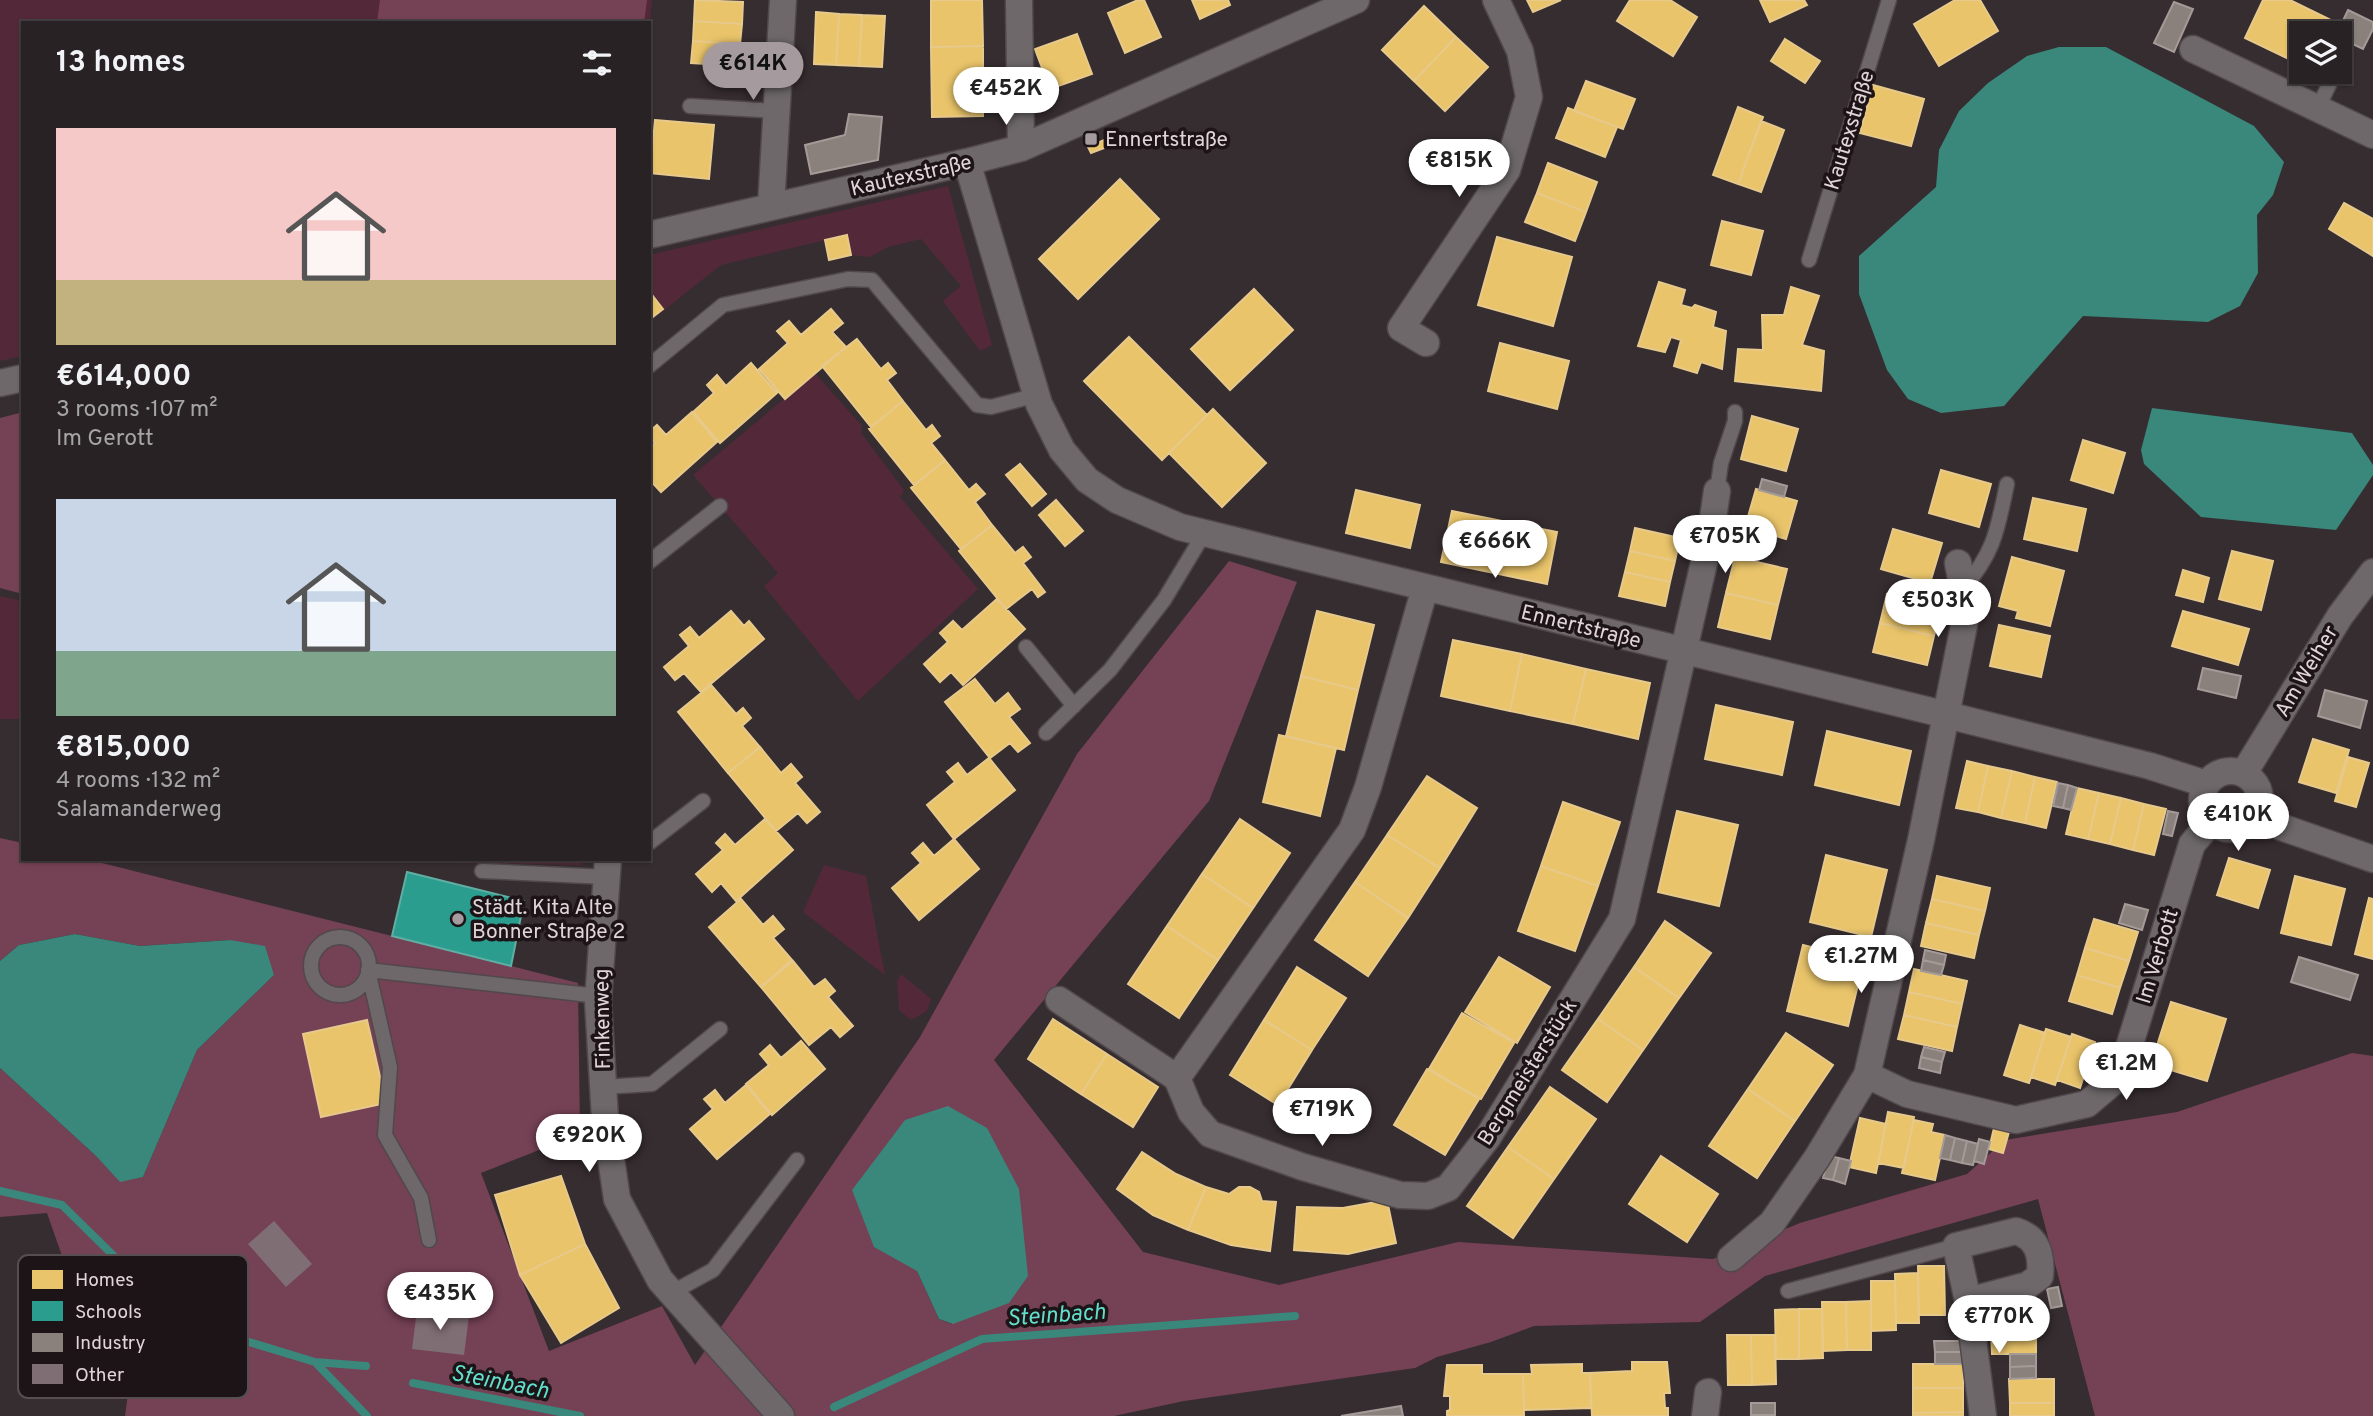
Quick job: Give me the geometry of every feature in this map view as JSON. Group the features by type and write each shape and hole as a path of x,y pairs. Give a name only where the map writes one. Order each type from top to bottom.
{"street":[{"path":"771,207 783,0"},
{"path":"1019,0 1021,148"},
{"name":"Kautexstraße","path":"651,235 1021,148 1356,0"},
{"path":"1426,342 1401,328 1507,170 1529,97 1520,51 1496,0"},
{"path":"2193,49 2373,135"},
{"name":"Ennertstraße","path":"967,162 1037,395 1062,450 1087,480 1117,500 1180,527 1947,715 2150,766 2206,784"},
{"path":"0,383 21,378"},
{"path":"1683,650 1711,532 1717,491"},
{"path":"1731,1258 1772,1223 1817,1158 1867,1075 1921,840 1967,610 1958,563"},
{"name":"Am Weiher","path":"2244,773 2340,616 2373,572"},
{"path":"1059,1000 1177,1078 1352,830 1368,787 1424,588"},
{"name":"Bergmeisterstück","path":"1177,1078 1191,1112 1210,1134 1303,1167 1400,1195 1428,1196 1448,1188 1488,1137 1622,919 1683,650"},
{"path":"2218,773 2244,773 2258,787 2261,796 2257,815 2244,827 2236,829 2227,829 2211,822 2202,804 2206,784 2218,773"},
{"path":"2257,815 2281,827 2373,859"},
{"name":"Im Verbott","path":"1867,1075 1907,1094 2016,1120 2087,1104 2120,1076 2192,844 2211,822"},
{"name":"Finkenweg","path":"607,868 598,996 603,1087 617,1199 660,1280 781,1416"},
{"path":"1968,1301 2028,1286 2040,1276 2036,1243 2026,1234 2016,1231 1956,1246 1968,1301 1983,1416"}],"lane":[{"name":"Kautexstraße","path":"1809,260 1889,0"},
{"path":"2318,108 2329,84"},
{"path":"690,106 776,111"},
{"path":"651,364 723,305 848,279 872,280 977,405 991,407 1037,395"},
{"path":"1717,491 1721,463 1735,421 1735,412"},
{"path":"1963,589 1990,553 2007,484"},
{"path":"651,560 720,506"},
{"path":"1046,733 1110,670 1164,600 1205,532"},
{"path":"1026,647 1073,706"},
{"path":"651,841 702,801"},
{"path":"482,871 607,868"},
{"path":"368,970 360,986 353,992 335,994 326,991 313,978 311,960 321,944 339,937 349,939 364,950 390,1067 385,1135 421,1198 429,1240"},
{"path":"368,970 598,996"},
{"path":"603,1087 652,1084 720,1029"},
{"path":"671,1293 713,1270 797,1160"},
{"path":"1788,1292 1956,1246"}],"shaded area":[{"path":"0,0 652,0 650,21 21,21 21,356 0,361"},
{"path":"380,0 647,0 644,21 377,21"},
{"path":"2059,47 2106,47 2254,126 2284,162 2273,195 2257,215 2258,273 2240,306 2208,322 2083,316 2004,406 1941,413 1908,399 1887,370 1859,294 1859,256 1936,187 1939,150 1959,111 1988,83 2027,56"},
{"path":"948,186 992,345 980,351 943,301 961,286 921,239 888,247 870,257 851,255 846,235 721,265 651,320 651,255"},
{"path":"815,373 862,426 861,433 904,490 900,497 978,589 858,701 764,586 778,573 693,475"},
{"path":"2152,408 2352,433 2373,465 2373,475 2336,530 2201,517 2144,464 2141,450"},
{"path":"21,413 21,593 0,588 0,418"},
{"path":"1229,561 1297,582 1209,801 994,1060 1143,1252 1279,1285 1458,1242 1713,1259 1800,1223 1967,1174 2005,1140 2177,1112 2352,1053 2373,1056 2373,1416 2095,1416 2038,1199 1765,1276 1700,1322 1534,1326 1491,1342 1437,1357 1415,1368 1184,1401 1114,1416 125,1416 127,1398 248,1398 248,1255 62,1255 47,1213 0,1217 0,1068 120,1181 143,1177 197,1050 274,975 230,940 140,946 75,934 19,945 0,961 0,838 21,843 21,861 94,861 578,983 580,1134 481,1173 549,1351 662,1306 695,1365 920,1037 1077,754","holes":["917,1271 952,1324 939,1319"]},
{"path":"0,596 21,601 21,719 0,719"},
{"path":"582,861 582,865 453,863"},
{"path":"824,865 866,876 885,975 803,912"},
{"path":"75,934 140,946 230,940 265,946 274,975 197,1050 143,1177 120,1182 96,1156 0,1068 0,961 19,945"},
{"path":"901,974 931,999 927,1011 911,1020 899,1010 897,982"},
{"path":"948,1106 987,1128 1019,1189 1028,1276 1009,1303 953,1324 939,1319 917,1271 874,1247 852,1190 905,1120"}],"building: Homes":[{"path":"695,0 743,2 742,24 694,21"},
{"path":"931,0 982,0 983,46 931,47"},
{"path":"1144,0 1161,37 1125,53 1108,13"},
{"path":"1192,0 1228,0 1230,5 1200,19"},
{"path":"1527,0 1561,0 1533,12"},
{"path":"1630,0 1670,0 1697,17 1673,56 1617,21"},
{"path":"1760,0 1804,0 1807,5 1770,22"},
{"path":"1955,0 1980,0 1998,31 1939,66 1914,24"},
{"path":"2263,0 2290,0 2333,21 2289,21 2289,59 2245,38"},
{"path":"1424,6 1456,37 1414,81 1382,50"},
{"path":"816,12 839,14 836,65 814,64"},
{"path":"839,14 862,15 859,66 836,65"},
{"path":"862,15 885,16 882,67 859,66"},
{"path":"694,21 742,24 740,44 693,41"},
{"path":"1077,34 1092,74 1050,89 1035,49"},
{"path":"1456,37 1488,67 1445,111 1414,81"},
{"path":"1785,39 1820,61 1805,83 1771,61"},
{"path":"693,41 740,44 739,66 691,63"},
{"path":"983,46 983,116 932,117 931,47"},
{"path":"1586,81 1635,99 1623,129 1574,111"},
{"path":"1873,85 1924,99 1911,146 1860,133"},
{"path":"1738,107 1763,117 1738,184 1713,175"},
{"path":"1568,108 1617,127 1605,157 1556,138"},
{"path":"655,120 714,125 709,179 651,173"},
{"path":"1761,121 1784,130 1761,192 1738,184"},
{"path":"1104,140 1107,147 1091,153 1088,147"},
{"path":"1548,163 1597,182 1586,212 1537,193"},
{"path":"1120,179 1159,219 1078,299 1039,259"},
{"path":"1537,193 1586,212 1575,241 1525,222"},
{"path":"2344,203 2373,219 2373,256 2329,229"},
{"path":"1722,221 1763,231 1751,275 1711,265"},
{"path":"847,235 851,255 829,260 825,240"},
{"path":"1497,237 1572,257 1553,326 1478,305"},
{"path":"1659,282 1685,290 1681,305 1692,308 1695,305 1716,312 1713,327 1726,331 1722,369 1701,362 1697,373 1674,366 1681,340 1671,337 1665,352 1638,346"},
{"path":"1791,287 1819,296 1802,345 1824,351 1821,391 1735,381 1738,349 1763,350 1762,315 1784,315"},
{"path":"1254,289 1293,330 1230,390 1191,349"},
{"path":"651,294 663,309 651,318"},
{"path":"831,309 843,323 832,332 846,347 785,399 759,369 788,343 777,331 789,321 801,335"},
{"path":"1129,337 1207,415 1162,460 1084,381"},
{"path":"857,339 881,369 888,363 896,373 887,380 903,401 871,427 822,366"},
{"path":"1500,343 1569,361 1557,409 1488,391"},
{"path":"751,363 777,393 720,443 693,412 714,393 707,385 717,375 726,386"},
{"path":"903,401 926,430 932,425 940,436 931,443 945,460 914,485 869,429"},
{"path":"1213,409 1266,463 1222,507 1169,453"},
{"path":"692,412 717,442 661,492 651,481 651,446 655,443 651,438 651,430 657,425 666,435"},
{"path":"1752,416 1798,429 1786,471 1741,459"},
{"path":"2083,440 2125,453 2113,493 2071,480"},
{"path":"945,460 969,490 976,484 985,494 975,502 992,525 961,549 911,488"},
{"path":"1020,464 1046,494 1032,506 1006,475"},
{"path":"1941,470 1991,484 1979,527 1929,513"},
{"path":"1756,489 1797,501 1786,539 1745,527"},
{"path":"1356,490 1420,505 1410,548 1346,533"},
{"path":"2033,498 2086,509 2077,551 2024,539"},
{"path":"1056,500 1083,531 1065,546 1039,515"},
{"path":"1452,511 1557,532 1547,584 1441,562"},
{"path":"992,525 1015,553 1023,547 1031,557 1023,563 1045,592 1038,597 1032,589 1006,609 959,551"},
{"path":"1635,528 1680,538 1675,561 1630,551"},
{"path":"1893,529 1942,543 1930,583 1881,569"},
{"path":"1630,551 1675,561 1670,582 1625,572"},
{"path":"2232,551 2273,561 2261,610 2219,599"},
{"path":"1735,557 1787,569 1778,605 1726,593"},
{"path":"2012,557 2064,571 2050,626 2016,618 2018,611 1999,606"},
{"path":"2183,570 2209,578 2203,602 2176,595"},
{"path":"1625,572 1670,582 1665,606 1619,596"},
{"path":"1726,593 1778,605 1770,639 1718,627"},
{"path":"1887,594 1941,607 1934,636 1880,623"},
{"path":"997,599 1025,629 963,685 951,672 940,682 924,664 948,642 940,633 953,621 962,630"},
{"path":"731,611 744,626 749,621 764,639 701,692 684,673 675,680 664,667 689,646 680,635 690,627 699,638"},
{"path":"1317,611 1374,625 1358,690 1301,676"},
{"path":"2183,611 2249,629 2238,665 2172,646"},
{"path":"1880,623 1934,636 1927,665 1873,652"},
{"path":"1999,625 2050,636 2041,677 1990,666"},
{"path":"1453,640 1522,654 1510,711 1441,696"},
{"path":"1522,654 1586,669 1573,724 1510,711"},
{"path":"1586,669 1650,683 1638,739 1573,724"},
{"path":"1301,676 1358,690 1344,750 1286,736"},
{"path":"975,679 995,704 1008,693 1020,709 1009,717 1030,743 1018,752 1010,743 990,758 945,702"},
{"path":"711,685 736,714 743,708 751,718 742,726 760,747 728,773 678,712"},
{"path":"1716,705 1793,722 1782,775 1705,759"},
{"path":"1827,731 1911,751 1899,805 1815,785"},
{"path":"1279,735 1336,748 1320,816 1263,802"},
{"path":"2313,739 2349,750 2336,793 2299,782"},
{"path":"760,747 781,773 791,764 802,777 795,783 820,812 807,823 798,813 776,831 728,773"},
{"path":"2348,757 2369,763 2356,807 2335,801"},
{"path":"989,758 1015,790 954,839 927,805 955,782 947,772 958,763 967,775"},
{"path":"1967,761 1988,766 1978,812 1956,808"},
{"path":"1988,766 2012,771 2001,818 1978,812"},
{"path":"2012,771 2035,777 2025,823 2001,818"},
{"path":"1427,776 1477,808 1440,868 1387,835"},
{"path":"2035,777 2057,782 2046,828 2025,823"},
{"path":"2077,788 2099,793 2088,839 2066,834"},
{"path":"2099,793 2121,798 2110,844 2088,839"},
{"path":"2121,798 2144,804 2133,850 2110,844"},
{"path":"1563,802 1620,822 1598,886 1541,866"},
{"path":"2144,804 2166,809 2154,855 2133,850"},
{"path":"1677,811 1738,825 1719,906 1658,892"},
{"path":"765,819 793,850 736,901 721,883 712,892 696,874 723,850 716,843 725,834 735,845"},
{"path":"1240,819 1290,853 1253,908 1202,874"},
{"path":"1387,835 1440,868 1408,918 1355,882"},
{"path":"954,839 979,869 919,920 892,888 921,863 912,853 923,843 934,856"},
{"path":"1826,855 1887,870 1871,937 1810,922"},
{"path":"2229,858 2270,870 2258,908 2217,895"},
{"path":"1541,866 1598,886 1575,951 1518,931"},
{"path":"1202,874 1253,908 1218,960 1167,926"},
{"path":"1937,876 1990,888 1985,911 1932,899"},
{"path":"2295,876 2345,889 2331,945 2281,933"},
{"path":"1355,882 1408,918 1368,976 1315,940"},
{"path":"2369,898 2373,899 2373,959 2355,954"},
{"path":"741,899 763,925 773,916 784,929 773,938 792,960 761,987 709,927"},
{"path":"1932,899 1985,911 1979,935 1926,923"},
{"path":"2094,919 2138,932 2129,961 2085,948"},
{"path":"1665,921 1711,953 1679,998 1634,967"},
{"path":"1926,923 1979,935 1974,958 1921,946"},
{"path":"1167,926 1218,960 1179,1018 1128,984"},
{"path":"1803,945 1864,960 1848,1026 1787,1011"},
{"path":"2085,948 2129,961 2120,988 2077,975"},
{"path":"1499,957 1550,987 1517,1043 1465,1012"},
{"path":"793,961 814,987 825,979 835,991 828,997 853,1026 840,1037 831,1027 809,1045 761,987"},
{"path":"1297,967 1346,998 1312,1050 1264,1020"},
{"path":"1634,967 1679,998 1643,1050 1598,1019"},
{"path":"1914,969 1967,981 1962,1004 1909,992"},
{"path":"2077,975 2120,988 2112,1014 2069,1001"},
{"path":"1909,992 1962,1004 1957,1027 1904,1015"},
{"path":"2171,1002 2226,1019 2207,1081 2151,1064"},
{"path":"1462,1013 1514,1043 1481,1099 1429,1069"},
{"path":"1904,1015 1957,1027 1952,1051 1898,1039"},
{"path":"1053,1019 1107,1054 1081,1094 1028,1059"},
{"path":"1598,1019 1643,1050 1607,1102 1562,1070"},
{"path":"367,1020 386,1103 321,1117 303,1034"},
{"path":"1264,1020 1312,1050 1278,1105 1230,1075"},
{"path":"2020,1025 2045,1033 2029,1083 2004,1075"},
{"path":"2046,1029 2071,1037 2055,1085 2031,1077"},
{"path":"1786,1033 1833,1065 1795,1121 1748,1089"},
{"path":"2072,1034 2095,1042 2080,1088 2057,1080"},
{"path":"801,1041 825,1069 772,1115 746,1084 769,1065 760,1054 770,1045 781,1058"},
{"path":"1107,1054 1158,1087 1133,1127 1081,1094"},
{"path":"1427,1069 1479,1099 1445,1155 1394,1125"},
{"path":"746,1085 770,1114 717,1159 690,1129 713,1109 704,1099 715,1090 725,1103"},
{"path":"1550,1087 1596,1119 1554,1179 1508,1147"},
{"path":"1748,1089 1795,1121 1757,1178 1709,1146"},
{"path":"1888,1112 1914,1117 1904,1168 1878,1163"},
{"path":"1860,1118 1886,1124 1876,1173 1849,1167"},
{"path":"1914,1120 1933,1124 1931,1132 1945,1135 1935,1180 1902,1173"},
{"path":"1994,1128 2009,1132 2003,1153 1989,1149"},
{"path":"1508,1147 1554,1179 1513,1238 1467,1206"},
{"path":"1142,1152 1176,1174 1206,1187 1188,1230 1153,1215 1117,1189"},
{"path":"1661,1156 1718,1194 1687,1242 1629,1204"},
{"path":"561,1176 585,1244 520,1275 495,1195"},
{"path":"1206,1187 1229,1194 1239,1187 1250,1187 1259,1192 1262,1201 1276,1202 1270,1251 1231,1245 1188,1230"},
{"path":"1387,1200 1396,1243 1348,1254 1294,1250 1297,1207 1343,1208"},
{"path":"585,1244 619,1308 561,1343 520,1275"},
{"path":"1918,1266 1944,1266 1945,1315 1919,1315"},
{"path":"1918,1273 1919,1323 1896,1323 1895,1274"},
{"path":"1871,1281 1895,1281 1896,1330 1871,1331"},
{"path":"1871,1301 1871,1350 1847,1350 1846,1302"},
{"path":"1822,1302 1846,1302 1847,1350 1823,1351"},
{"path":"2036,1305 2036,1330 1991,1330 1991,1306"},
{"path":"1799,1309 1822,1309 1823,1358 1799,1359"},
{"path":"1799,1309 1799,1359 1776,1359 1775,1310"},
{"path":"1991,1330 2036,1330 2036,1354 1992,1354"},
{"path":"1727,1335 1751,1335 1752,1385 1728,1385"},
{"path":"1751,1335 1775,1335 1776,1384 1752,1385"},
{"path":"1632,1362 1667,1362 1670,1393 1664,1393 1668,1416 1592,1416 1590,1373 1632,1371"},
{"path":"1582,1364 1582,1373 1590,1373 1591,1408 1524,1410 1523,1374 1532,1374 1531,1365"},
{"path":"1913,1364 1963,1364 1963,1388 1913,1388"},
{"path":"1447,1365 1482,1365 1482,1374 1523,1374 1524,1416 1447,1416 1450,1396 1444,1396"},
{"path":"2009,1379 2054,1379 2054,1403 2010,1403"},
{"path":"1913,1388 1963,1388 1963,1412 1913,1413"},
{"path":"2010,1403 2054,1403 2054,1416 2010,1416"},
{"path":"1963,1412 1963,1416 1913,1416 1913,1413"}],"building: Schools":[{"name":"Städt. Kita Alte Bonner Straße 2","path":"407,872 524,901 511,966 392,936"}],"building: Industry":[{"path":"2174,2 2193,9 2174,52 2154,43"},
{"path":"2348,10 2373,22 2373,29 2363,49 2352,44 2352,21 2343,21"},
{"path":"849,114 882,117 878,160 811,174 805,145 845,135"},
{"path":"1762,479 1787,486 1784,497 1759,490"},
{"path":"2203,668 2241,676 2236,698 2198,689"},
{"path":"2325,690 2367,701 2360,728 2318,716"},
{"path":"2058,783 2068,785 2063,808 2053,806"},
{"path":"2068,785 2077,788 2071,810 2063,808"},
{"path":"2168,811 2178,813 2172,836 2163,834"},
{"path":"2125,904 2148,910 2142,930 2119,923"},
{"path":"1925,950 1946,955 1944,965 1923,960"},
{"path":"2299,957 2358,975 2350,1000 2291,982"},
{"path":"1923,960 1944,965 1941,975 1921,971"},
{"path":"1924,1047 1945,1052 1942,1062 1921,1057"},
{"path":"1921,1057 1942,1062 1940,1073 1919,1068"},
{"path":"1945,1135 1955,1138 1950,1160 1940,1158"},
{"path":"1955,1138 1967,1141 1962,1163 1950,1160"},
{"path":"1979,1139 1990,1142 1984,1164 1974,1161"},
{"path":"1967,1141 1978,1144 1973,1165 1962,1163"},
{"path":"1829,1156 1839,1158 1833,1180 1823,1178"},
{"path":"1839,1158 1851,1161 1845,1184 1833,1180"},
{"path":"2058,1287 2062,1306 2051,1308 2047,1289"},
{"path":"1934,1341 1965,1341 1965,1352 1935,1352"},
{"path":"1935,1352 1965,1352 1965,1364 1935,1364"},
{"path":"2010,1354 2036,1354 2036,1366 2010,1367"},
{"path":"2036,1366 2036,1378 2010,1379 2010,1367"},
{"path":"1751,1403 1775,1403 1775,1415 1751,1415"},
{"path":"1401,1406 1403,1416 1341,1416"}],"building: Other":[{"path":"274,1221 312,1264 286,1287 248,1244"},
{"path":"417,1310 469,1316 464,1355 412,1349"}],"waterway":[{"path":"0,1191 62,1205 113,1255"},
{"name":"Steinbach","path":"834,1407 982,1339 1295,1316"},
{"path":"248,1342 315,1362 367,1416"},
{"name":"Steinbach","path":"315,1362 366,1366"},
{"name":"Steinbach","path":"413,1383 580,1416"}],"place":[{"name":"Ennertstraße","path":"1091,139"},
{"name":"Städt. Kita Alte Bonner Straße 2","path":"458,919"}]}
